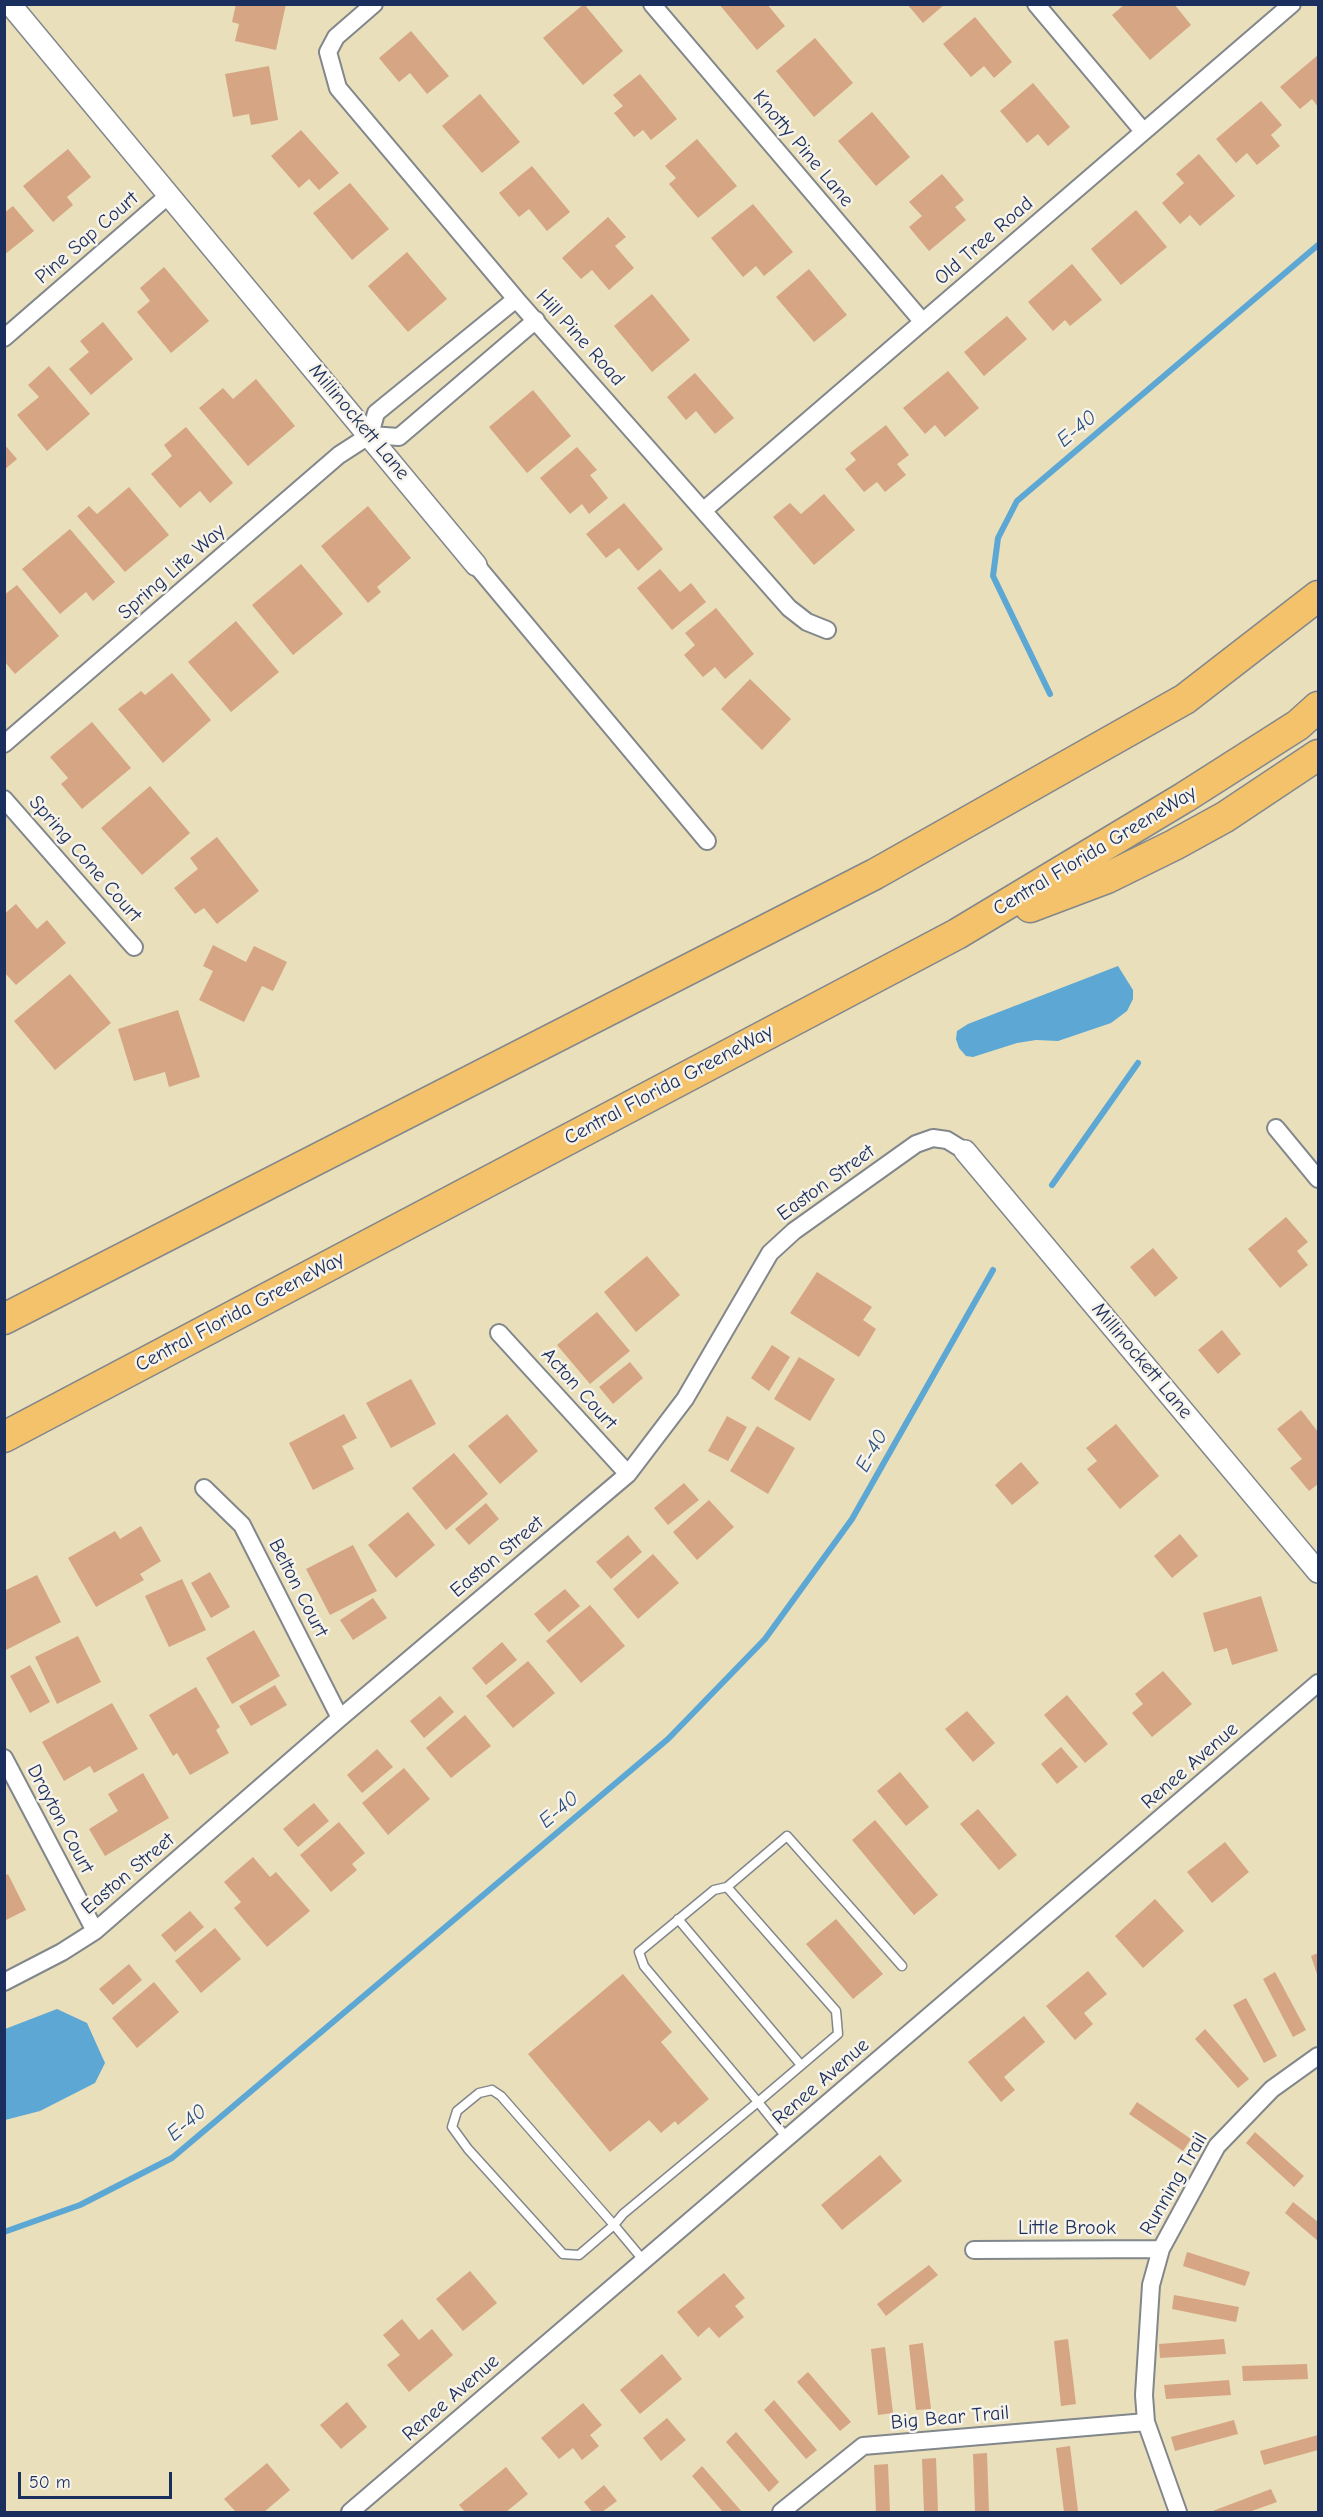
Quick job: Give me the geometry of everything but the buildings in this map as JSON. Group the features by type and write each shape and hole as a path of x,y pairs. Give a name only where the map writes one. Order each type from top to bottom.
{"highway":[{"path":"4,1319 875,874 1185,699 1318,596"},
{"name":"Central Florida GreeneWay","path":"4,1437 957,934 1185,797 1298,725 1318,707"},
{"path":"957,934 1107,878 1174,845 1225,817 1318,755"}],"street":[{"name":"Millinockett Lane","path":"10,4 707,842"},
{"name":"Hill Pine Road","path":"374,4 336,37 328,52 338,88 516,299 789,608 807,622 827,630"},
{"name":"Knotty Pine Lane","path":"652,4 922,321"},
{"path":"1036,4 1143,131"},
{"name":"Old Tree Road","path":"704,510 1292,4"},
{"name":"Pine Sap Court","path":"4,338 170,194"},
{"path":"516,299 376,413 370,435 399,437 536,320"},
{"name":"Spring Lite Way","path":"4,744 339,455 370,435"},
{"name":"Spring Cone Court","path":"4,799 134,947"},
{"path":"1276,1128 1318,1179"},
{"name":"Easton Street","path":"4,1982 62,1952 95,1931 340,1718 628,1474 685,1399 770,1253 794,1231 916,1144 933,1138 947,1140 965,1151"},
{"name":"Millinockett Lane","path":"965,1151 1318,1572"},
{"name":"Acton Court","path":"499,1333 628,1474"},
{"name":"Belton Court","path":"204,1488 242,1525 340,1718"},
{"name":"Renee Avenue","path":"350,2512 1318,1683"},
{"name":"Drayton Court","path":"4,1758 95,1931"},
{"name":"Running Trail","path":"1178,2512 1146,2422 1144,2366 1151,2285 1161,2249 1218,2146 1272,2089 1318,2056"},
{"name":"Little Brook","path":"974,2250 1161,2249"},
{"name":"Big Bear Trail","path":"781,2512 863,2446 1146,2422"}],"lane":[{"path":"787,2138 644,1966 639,1952 714,1890 727,1887 787,1836 902,1966"},
{"path":"644,2261 614,2225 501,2096 492,2090 479,2093 457,2111 452,2127 468,2149 562,2254 579,2255 614,2225 623,2214 838,2034 836,2011 727,1887"},
{"path":"678,1919 801,2066"}],"water":[{"path":"1118,966 1133,990 1133,999 1127,1011 1111,1023 1058,1041 1036,1040 1017,1043 973,1057 966,1056 959,1048 956,1039 957,1031 968,1024"},
{"path":"57,2009 87,2023 105,2063 95,2083 40,2111 5,2120 5,2029"}],"waterway":[{"name":"E-40","path":"1050,694 993,576 998,538 1017,501 1318,245"},
{"name":"E-40","path":"1052,1185 1138,1063"},
{"name":"E-40","path":"4,2232 80,2205 172,2158 668,1739 765,1639 852,1519 993,1270"}]}
